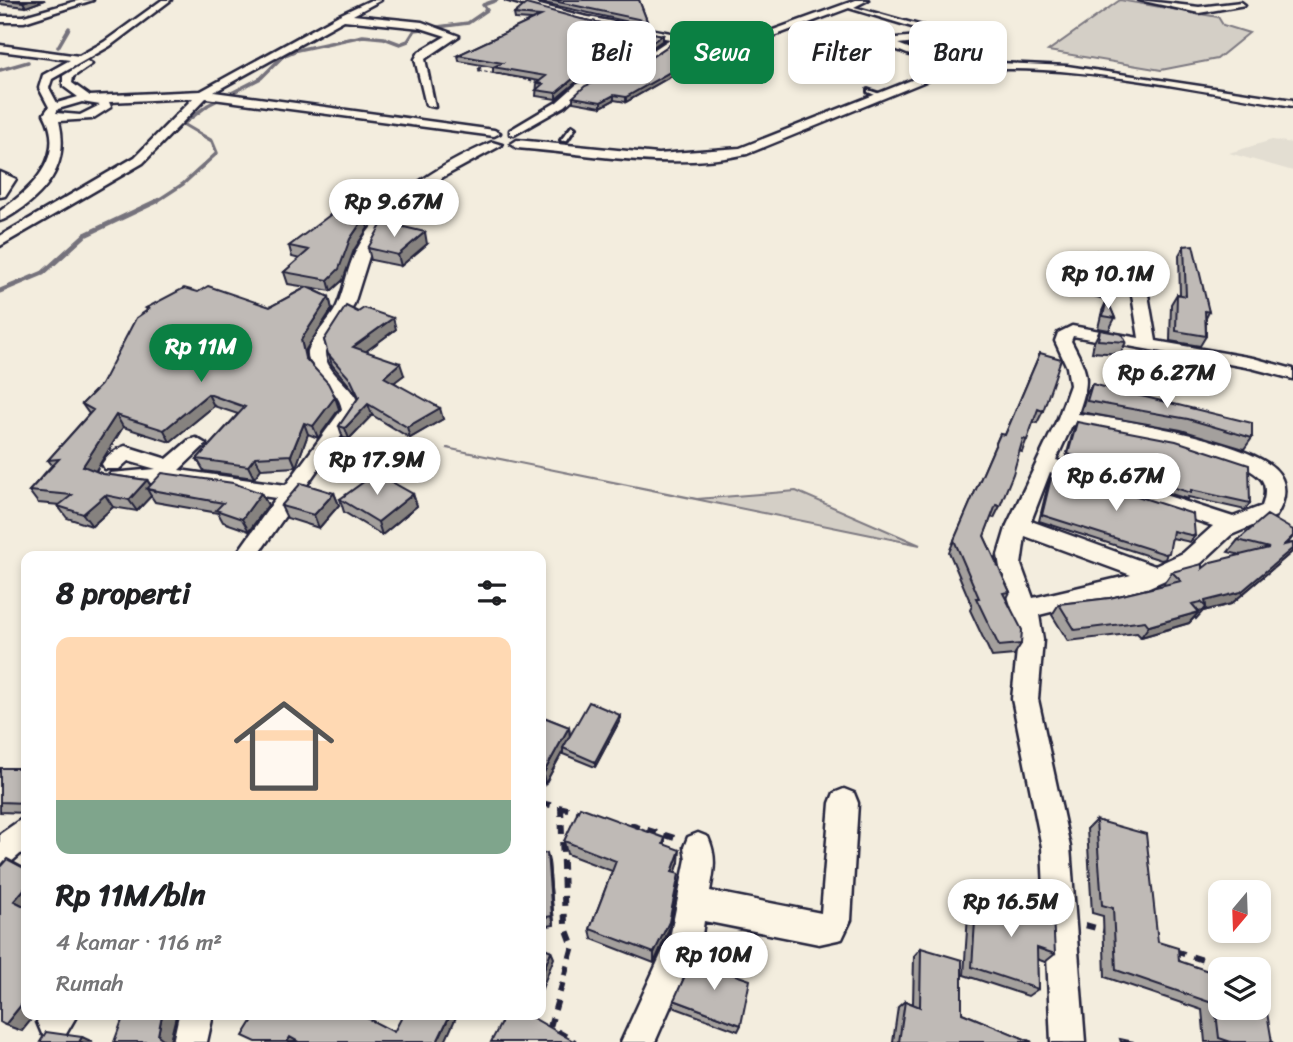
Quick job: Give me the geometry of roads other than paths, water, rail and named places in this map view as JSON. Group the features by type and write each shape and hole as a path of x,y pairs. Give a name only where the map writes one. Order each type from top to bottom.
{"street":[{"path":"72,0 86,1"},
{"path":"0,216 46,183 60,139 44,88 47,77 107,44 167,0"},
{"path":"60,139 107,105 67,84 68,76 122,45 165,9 181,0"},
{"path":"0,242 133,164 199,97 377,0"},
{"path":"510,0 670,36"},
{"path":"774,34 864,0"},
{"path":"1143,0 1199,10 1241,5"},
{"path":"0,19 24,19 86,1"},
{"path":"853,9 909,24"},
{"path":"342,17 422,25 454,36 422,54 420,59 432,105"},
{"path":"518,137 577,89 640,63 670,43"},
{"path":"3,51 94,59"},
{"path":"1007,64 1037,65 1236,92 1293,103"},
{"path":"53,112 94,99 199,97 493,140 518,137 649,150 708,149 735,144 909,80"},
{"path":"1236,92 1293,93"},
{"path":"518,137 646,159 716,157 743,151 875,93"},
{"path":"53,112 69,118 199,97"},
{"path":"249,551 351,409 347,395 318,362 317,350 344,307 359,260 372,237 405,201 430,181 493,140"},
{"path":"0,176 10,179 0,193"},
{"path":"1138,283 1149,346"},
{"path":"1069,1042 1052,814 1026,709 1025,683 1032,645 1027,609 1009,562 1009,552 1018,525 1046,464 1060,425 1067,419 1079,385 1076,367 1063,341 1066,333 1080,330 1149,346 1253,363 1293,374"},
{"path":"1027,609 1099,594 1156,575 1191,559 1234,525 1258,517 1274,505 1274,483 1260,467 1216,451 1104,424 1067,419"},
{"path":"166,471 196,444"},
{"path":"1046,464 1234,525"},
{"path":"115,471 166,471 290,493"},
{"path":"1018,525 1156,575"},
{"path":"693,902 819,929 831,928 836,920 844,803"},
{"path":"0,853 21,834"},
{"path":"638,1042 686,935 701,859 698,847"},
{"path":"190,1042 196,1020"}],"lane":[{"path":"564,140 572,128"}],"waterway":[{"path":"154,203 183,184 217,153 212,141 183,124 208,105 261,78 283,56 297,50 363,36 384,38 400,44 408,41 415,30 468,23 487,10 483,5 497,0"},
{"path":"58,47 69,28"},
{"path":"0,70 28,62"},
{"path":"0,291 43,273 85,235 157,201"}]}
